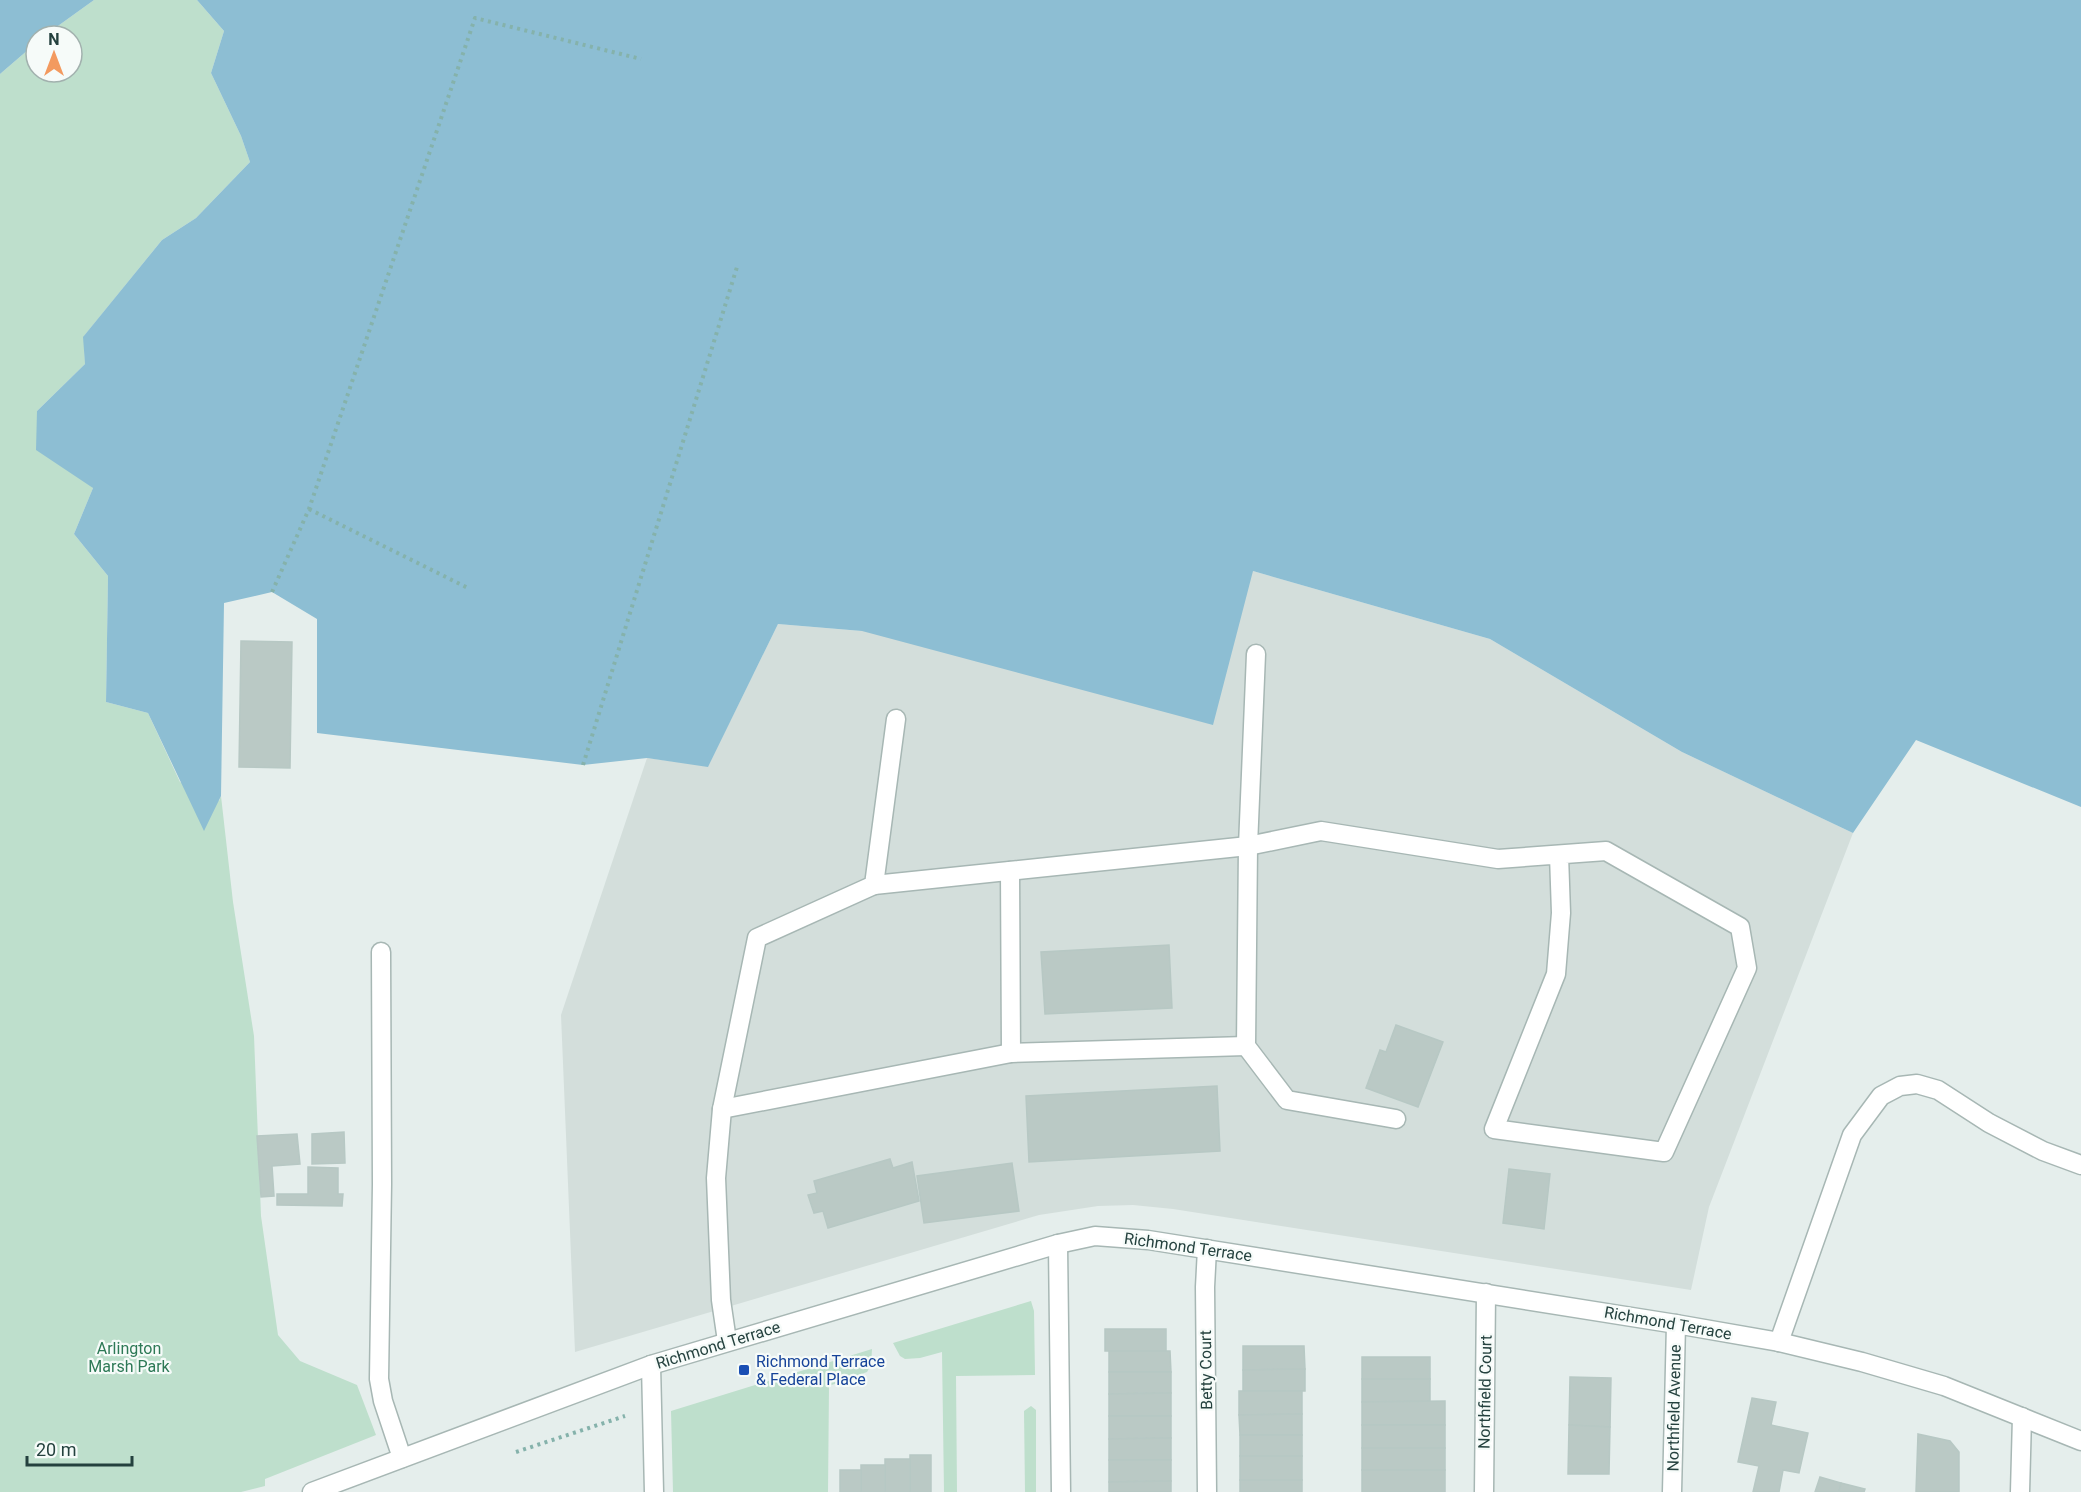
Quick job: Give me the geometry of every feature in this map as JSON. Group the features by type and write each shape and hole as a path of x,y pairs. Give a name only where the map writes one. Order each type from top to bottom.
{"street":[{"path":"1256,654 1248,846 1246,1046 1287,1100 1396,1119"},
{"path":"874,885 896,719"},
{"path":"727,1341 721,1300 716,1178 722,1109 757,938 874,885 1248,846 1321,831 1498,859 1606,851 1740,927 1747,968 1664,1152 1494,1129 1556,974 1561,913 1559,855"},
{"path":"1010,871 1011,1053"},
{"path":"381,952 380,1379 383,1401 402,1458"},
{"path":"722,1109 1011,1053 1246,1046"},
{"path":"1779,1342 1852,1135 1881,1096 1900,1086 1917,1084 1938,1090 1989,1123 2043,1151 2081,1165"},
{"name":"Richmond Terrace","path":"312,1492 651,1365 1058,1244 1095,1236 1113,1236 1207,1249 1779,1342 1862,1362 1944,1386 2081,1441"},
{"path":"1058,1244 1061,1492"},
{"name":"Betty Court","path":"1207,1249 1205,1287 1207,1492"},
{"name":"Northfield Court","path":"1484,1492 1486,1293"},
{"name":"Northfield Avenue","path":"1672,1492 1676,1324"},
{"path":"651,1365 654,1492"},
{"path":"2020,1492 2022,1417"}],"path":[{"path":"272,592 309,509 475,18 641,59"},
{"path":"583,765 737,267"},
{"path":"309,509 470,589"},
{"path":"516,1452 625,1416"}],"shaded area":[{"path":"1253,571 1490,639 1682,752 1853,833 1709,1207 1691,1290 1173,1209 1133,1205 1098,1206 1039,1215 575,1352 561,1015 647,758 708,766 778,624 862,631"}],"green space":[{"name":"Arlington Marsh Park","path":"94,0 197,0 224,31 211,73 241,136 250,162 196,218 162,240 84,336 85,364 37,411 93,488 74,534 108,576 106,702 148,713 180,782 219,801 221,796 233,902 254,1036 261,1216 278,1335 300,1361 357,1385 376,1435 265,1479 265,1486 241,1492 0,1492 0,74 24,53 24,84 84,84 84,24 61,24"},
{"path":"1031,1301 1034,1311 1035,1375 956,1376 957,1492 944,1492 942,1352 920,1358 905,1359 900,1356 893,1343"},
{"path":"872,1349 871,1365 867,1372 829,1386 828,1492 673,1492 671,1411"},
{"path":"1031,1406 1036,1410 1036,1492 1025,1492 1024,1411"}],"water":[{"path":"0,0 94,0 61,24 24,24 24,53 0,74"},
{"path":"197,0 2081,0 2081,807 1916,740 1853,833 1682,752 1490,639 1253,571 1213,725 862,631 778,624 708,767 647,758 583,765 317,733 317,619 272,592 224,603 221,796 204,831 148,713 106,702 108,576 74,534 93,488 36,450 37,411 85,364 83,337 162,240 196,218 250,162 241,136 211,73 224,31"}],"building":[{"path":"241,641 292,642 290,768 239,767"},
{"path":"1169,945 1172,1008 1045,1014 1041,952"},
{"path":"1396,1025 1443,1042 1418,1107 1366,1088 1380,1050 1386,1052"},
{"path":"1217,1086 1220,1151 1029,1162 1026,1096"},
{"path":"344,1132 345,1163 312,1164 312,1134"},
{"path":"297,1134 300,1164 272,1166 274,1196 261,1197 257,1136"},
{"path":"890,1159 893,1168 912,1162 919,1201 828,1228 823,1211 814,1213 808,1195 817,1193 814,1181"},
{"path":"1012,1163 1019,1211 924,1223 917,1176"},
{"path":"308,1167 338,1168 338,1194 343,1194 342,1206 277,1205 277,1194 308,1194"},
{"path":"1509,1169 1550,1174 1544,1229 1503,1223"},
{"path":"1105,1329 1166,1329 1166,1351 1105,1351"},
{"path":"1243,1346 1304,1346 1305,1369 1243,1370"},
{"path":"1109,1351 1170,1351 1171,1372 1109,1372"},
{"path":"1362,1357 1430,1357 1430,1379 1362,1379"},
{"path":"1305,1369 1305,1391 1243,1391 1243,1370"},
{"path":"1109,1372 1171,1372 1171,1393 1109,1394"},
{"path":"1570,1377 1611,1378 1610,1427 1569,1425"},
{"path":"1362,1379 1430,1379 1430,1401 1362,1402"},
{"path":"1239,1391 1302,1391 1302,1414 1239,1415"},
{"path":"1171,1393 1171,1416 1109,1416 1109,1394"},
{"path":"1752,1398 1776,1402 1771,1425 1808,1433 1799,1473 1783,1470 1779,1492 1753,1492 1759,1466 1738,1462"},
{"path":"1445,1401 1445,1425 1362,1425 1362,1402"},
{"path":"1302,1414 1302,1435 1240,1435 1239,1415"},
{"path":"1109,1416 1171,1416 1171,1438 1109,1439"},
{"path":"1362,1425 1445,1425 1445,1448 1362,1448"},
{"path":"1569,1425 1610,1427 1609,1474 1568,1474"},
{"path":"1918,1434 1950,1441 1959,1452 1959,1492 1916,1492"},
{"path":"1240,1435 1302,1435 1302,1456 1240,1456"},
{"path":"1171,1438 1171,1460 1109,1460 1109,1439"},
{"path":"1362,1448 1445,1448 1445,1470 1362,1470"},
{"path":"910,1455 931,1455 931,1492 910,1492"},
{"path":"1240,1456 1302,1456 1302,1480 1240,1480"},
{"path":"885,1459 910,1459 910,1492 885,1492"},
{"path":"1109,1460 1171,1460 1171,1481 1109,1482"},
{"path":"861,1465 885,1465 885,1492 861,1492"},
{"path":"840,1470 861,1470 861,1492 840,1492"},
{"path":"1362,1470 1445,1470 1445,1492 1362,1492"},
{"path":"1820,1477 1841,1483 1839,1492 1815,1492"},
{"path":"1240,1480 1302,1480 1302,1492 1240,1492"},
{"path":"1171,1481 1171,1492 1109,1492 1109,1482"},
{"path":"1841,1483 1865,1489 1864,1492 1839,1492"}],"place":[{"name":"Richmond Terrace & Federal Place","path":"744,1370"}]}
